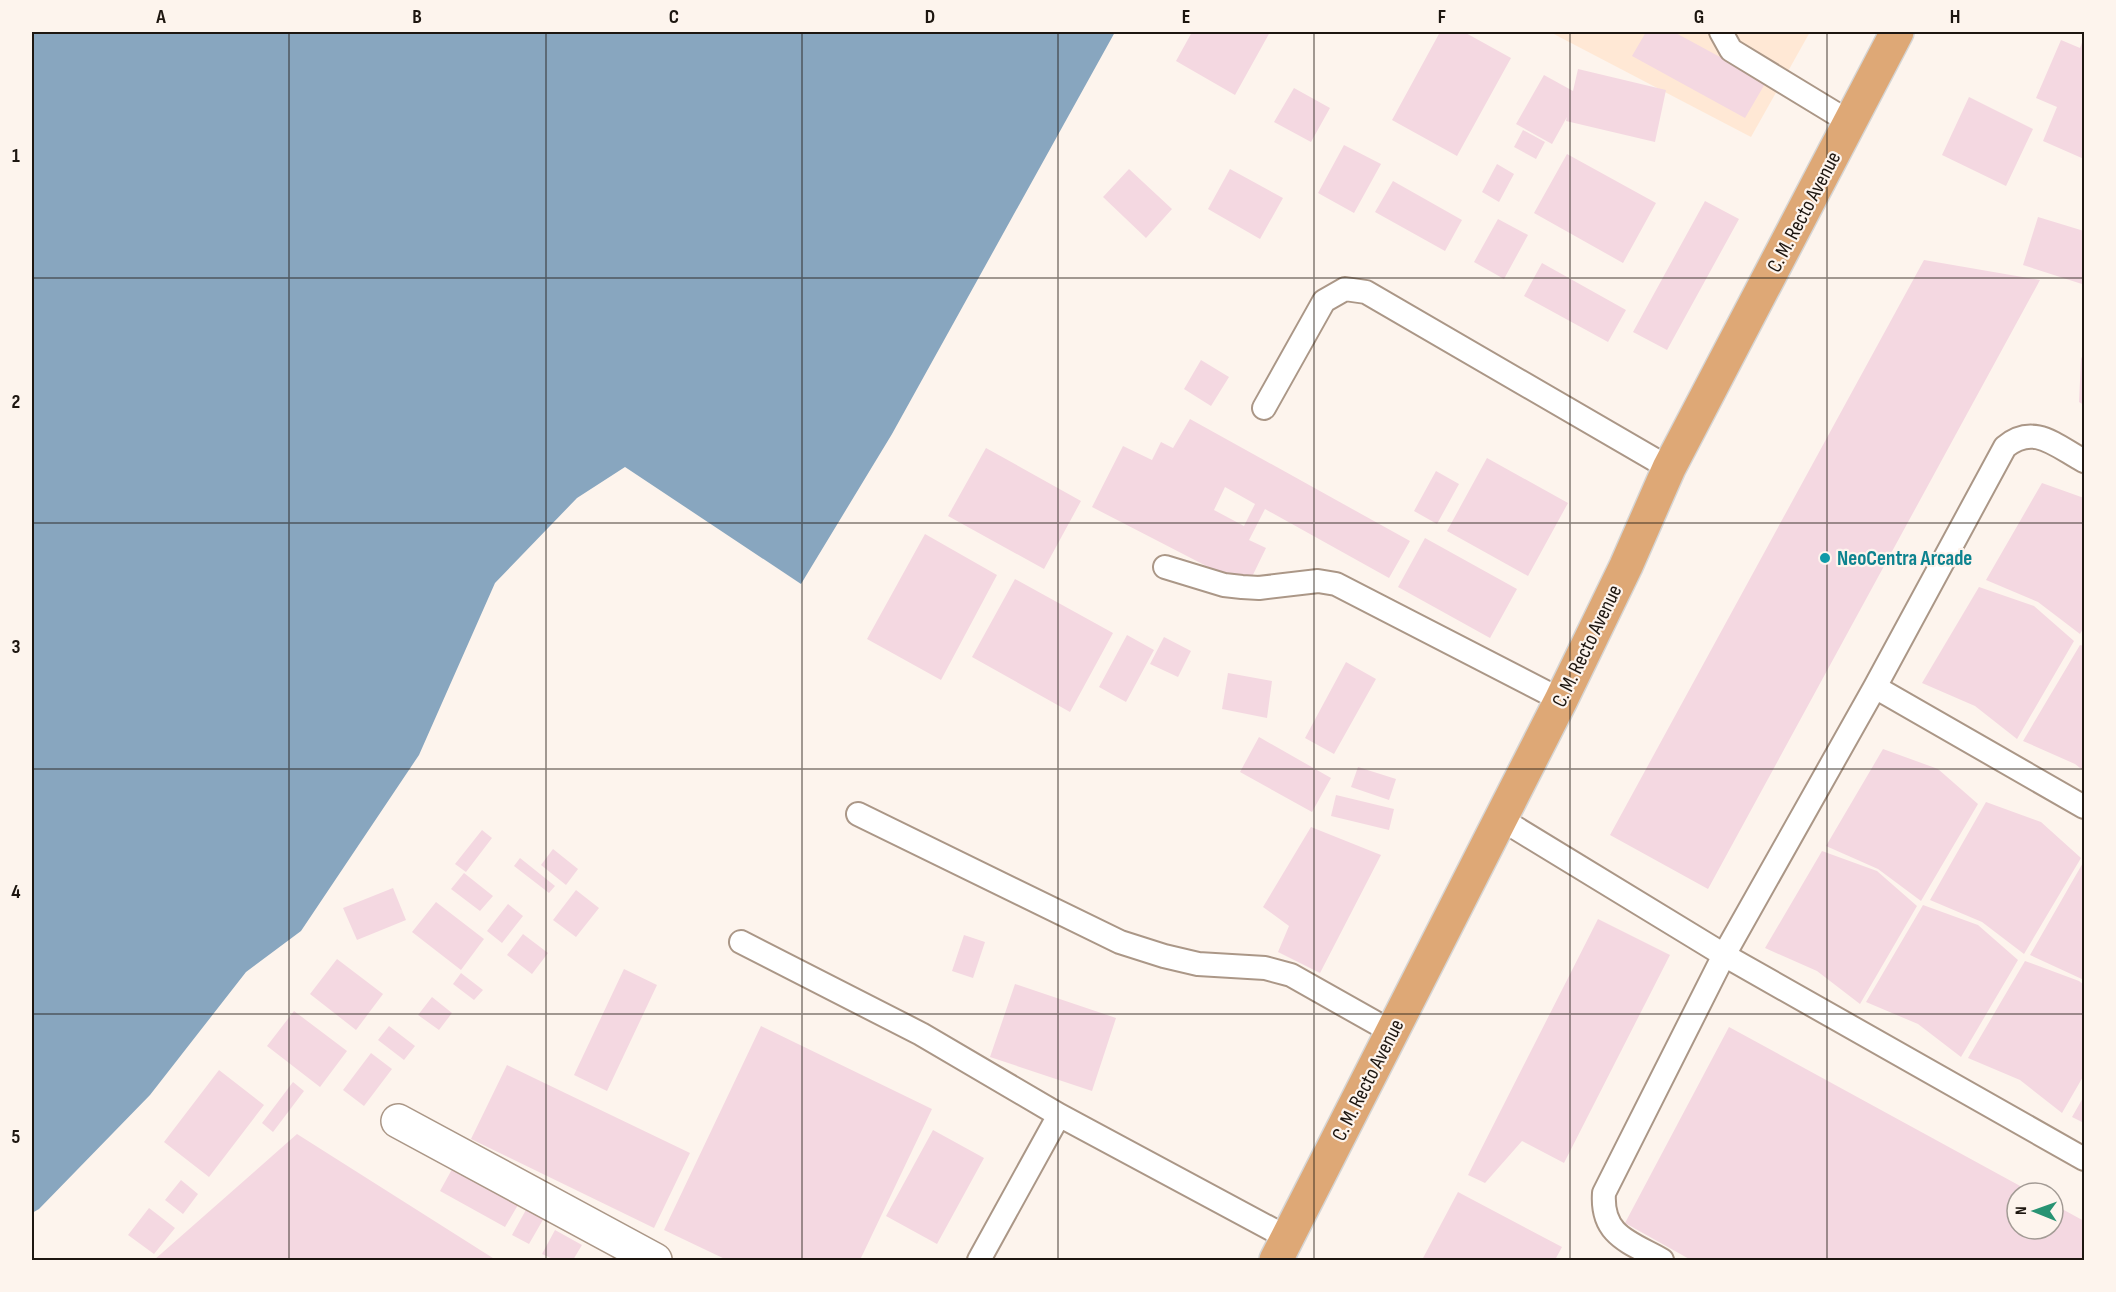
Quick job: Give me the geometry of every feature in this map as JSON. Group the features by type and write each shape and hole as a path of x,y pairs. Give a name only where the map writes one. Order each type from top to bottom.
{"highway":[{"name":"C. M. Recto Avenue","path":"1282,1249 1561,700 1626,566 1669,468 1897,32"}],"street":[{"path":"398,1121 655,1260"}],"lane":[{"path":"1721,32 1731,50 1851,123"},
{"path":"1264,408 1324,301 1344,289 1366,292 1669,468"},
{"path":"1662,1260 1616,1234 1608,1224 1603,1210 1604,1193 1724,955 1875,687 2005,447 2015,438 2025,435 2038,436 2085,461"},
{"path":"1166,567 1224,585 1242,587 1259,588 1318,581 1336,584 1561,700"},
{"path":"1875,687 2085,807"},
{"path":"858,814 1120,942 1198,964 1265,968 1291,975 1392,1032"},
{"path":"1500,819 1724,955 2085,1159"},
{"path":"741,942 921,1034 1282,1249"},
{"path":"979,1260 1059,1115"}],"shaded area":[{"path":"1550,32 1810,32 1751,137"}],"water":[{"path":"32,32 1115,32 892,434 801,584 625,467 577,498 495,583 419,755 301,931 246,972 150,1095 39,1209 32,1213"}],"building":[{"path":"1192,32 1270,32 1235,95 1176,61"},
{"path":"1440,32 1464,32 1511,58 1457,156 1392,120"},
{"path":"1646,32 1674,32 1766,82 1745,118 1632,56"},
{"path":"2084,37 2084,159 2043,141 2057,107 2036,98 2061,40 2080,48"},
{"path":"1578,69 1666,90 1655,142 1566,121 1567,117 1552,144 1516,124 1544,75 1573,91"},
{"path":"1294,88 1330,108 1311,142 1274,122"},
{"path":"1969,97 2033,129 2006,186 1942,155"},
{"path":"1523,130 1545,142 1536,159 1514,147"},
{"path":"1344,145 1381,164 1354,213 1318,193"},
{"path":"1567,154 1656,203 1623,263 1534,213"},
{"path":"1497,164 1514,174 1499,202 1482,192"},
{"path":"1129,169 1172,209 1146,238 1103,197"},
{"path":"1230,169 1283,198 1260,239 1208,209"},
{"path":"1393,181 1462,220 1445,251 1375,212"},
{"path":"1705,201 1739,219 1667,350 1633,332"},
{"path":"2038,217 2084,231 2082,284 2023,265"},
{"path":"1498,219 1528,235 1504,279 1474,262"},
{"name":"NeoCentra Arcade","path":"1924,260 2040,280 1708,889 1610,835"},
{"path":"1542,263 1626,310 1608,342 1524,296"},
{"path":"2084,352 2084,405 2079,402 2081,359"},
{"path":"1201,360 1229,377 1211,406 1184,389"},
{"path":"1190,419 1410,541 1389,578 1265,509 1249,540 1266,548 1247,587 1092,507 1123,446 1152,460 1161,442 1173,448","holes":["1225,487 1255,504 1244,526 1214,510"]},
{"path":"986,448 1081,501 1044,569 948,516"},
{"path":"1487,458 1568,503 1528,576 1447,531"},
{"path":"1436,471 1459,484 1437,524 1414,511"},
{"path":"2042,483 2084,498 2084,627 2080,634 2038,602 1986,580"},
{"path":"925,534 997,575 941,680 867,639"},
{"path":"1425,538 1517,589 1490,638 1398,587"},
{"path":"1015,579 1113,633 1070,712 972,657"},
{"path":"1979,587 2034,606 2074,641 2017,739 1975,706 1922,683"},
{"path":"1127,635 1154,650 1126,702 1099,687"},
{"path":"1164,637 1191,651 1178,677 1150,664"},
{"path":"2080,645 2084,646 2084,771 2075,764 2023,741"},
{"path":"1346,662 1376,679 1334,754 1305,738"},
{"path":"1228,673 1272,681 1267,718 1222,709"},
{"path":"1259,737 1331,778 1312,812 1240,772"},
{"path":"1883,749 1938,769 1978,804 1921,901 1878,869 1826,846"},
{"path":"1358,767 1396,779 1389,800 1351,787"},
{"path":"1336,795 1394,809 1389,830 1331,816"},
{"path":"1986,802 2041,822 2081,858 2024,954 1982,922 1930,900"},
{"path":"1311,827 1381,855 1320,973 1278,952 1289,926 1263,907"},
{"path":"482,830 492,838 466,872 455,864"},
{"path":"553,849 578,869 566,885 541,865"},
{"path":"1822,851 1877,871 1917,906 1860,1004 1817,971 1765,948"},
{"path":"520,858 555,886 549,893 514,866"},
{"path":"2084,861 2084,980 2030,955"},
{"path":"464,873 493,896 480,911 451,889"},
{"path":"393,888 406,920 357,940 343,908"},
{"path":"576,890 599,908 576,937 553,920"},
{"path":"436,902 484,939 461,970 412,932"},
{"path":"508,904 523,916 502,943 487,931"},
{"path":"1923,905 1978,925 2018,960 1961,1057 1918,1024 1866,1002"},
{"path":"1598,919 1670,955 1564,1163 1522,1141 1485,1183 1468,1175"},
{"path":"523,934 548,953 532,974 507,955"},
{"path":"964,935 985,942 973,978 952,971"},
{"path":"337,959 383,994 356,1030 310,994"},
{"path":"2025,961 2079,981 2084,985 2084,1075 2062,1113 2020,1080 1968,1058"},
{"path":"624,969 657,985 607,1091 574,1075"},
{"path":"461,973 483,990 474,1000 453,984"},
{"path":"1015,984 1116,1018 1092,1091 990,1057"},
{"path":"432,997 452,1013 439,1030 418,1015"},
{"path":"294,1011 347,1051 320,1087 267,1046"},
{"path":"389,1026 415,1046 404,1060 378,1040"},
{"path":"761,1026 932,1109 860,1260 727,1260 664,1230"},
{"path":"1729,1027 2011,1181 2005,1181 2005,1241 2065,1241 2065,1211 2084,1221 2084,1260 1691,1260 1625,1223"},
{"path":"371,1053 392,1069 364,1106 343,1090"},
{"path":"507,1065 690,1153 654,1228 471,1139"},
{"path":"219,1070 264,1105 209,1177 164,1142"},
{"path":"293,1082 304,1091 273,1132 262,1123"},
{"path":"2084,1096 2084,1123 2072,1117"},
{"path":"933,1130 984,1158 937,1244 886,1216"},
{"path":"297,1134 496,1260 154,1260"},
{"path":"456,1162 522,1198 505,1227 440,1191"},
{"path":"181,1180 198,1194 183,1214 165,1200"},
{"path":"1458,1192 1562,1247 1555,1260 1422,1260"},
{"path":"149,1208 175,1228 154,1254 128,1235"},
{"path":"527,1208 544,1218 529,1244 512,1235"},
{"path":"555,1230 582,1245 573,1260 555,1260 542,1254"}],"place":[{"name":"NeoCentra Arcade","path":"1825,558"}]}
